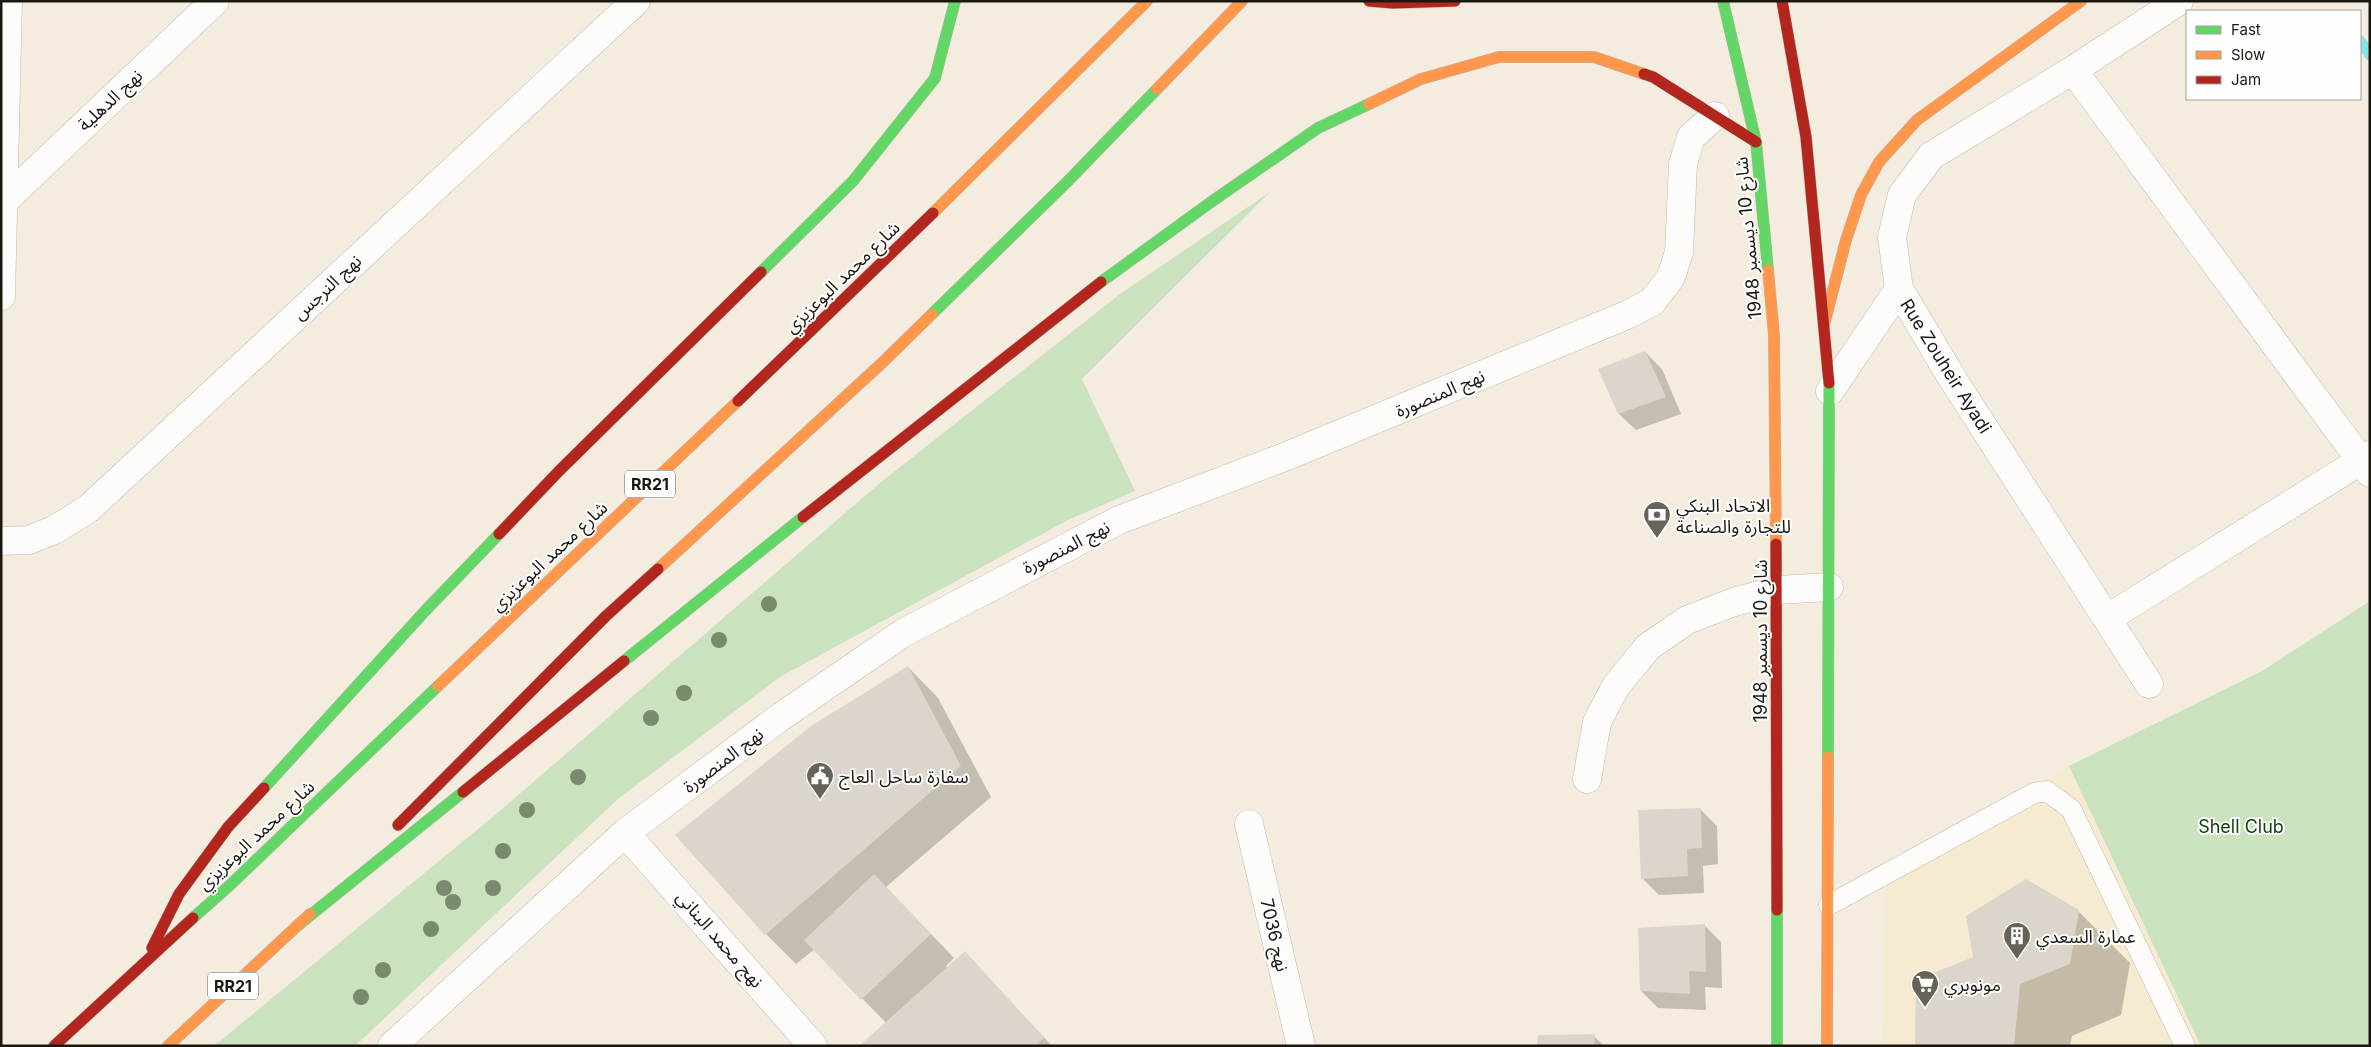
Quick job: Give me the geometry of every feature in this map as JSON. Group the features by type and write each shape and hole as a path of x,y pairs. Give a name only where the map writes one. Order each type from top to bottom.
{"main road":[{"path":"145,960 179,894 228,827 425,611 559,471 853,182 935,78 951,23 954,1"},
{"name":"شارع محمد البوعزيزي","path":"54,1046 145,960 229,886 834,310 1021,129 1148,1"},
{"path":"388,835 606,616 883,362 1068,182 1242,1"},
{"path":"1369,1 1393,3 1456,1"},
{"name":"شارع 10 ديسمبر 1948","path":"1723,1 1756,142 1774,335 1777,590 1777,1046"},
{"path":"1782,1 1806,137 1830,391 1827,1046"},
{"path":"1824,324 1846,240 1861,195 1879,162 1917,120 2081,1"},
{"path":"297,926 944,405 1092,289 1211,202 1318,128 1421,79 1499,57 1594,57 1654,77 1756,142"},
{"name":"RR21","path":"168,1046 297,926 374,849"}],"street":[{"path":"1,296 8,1"},
{"name":"نهج الدهلية","path":"4,200 216,1"},
{"name":"نهج النرجس","path":"1,541 29,540 46,534 88,509 636,1"},
{"name":"Rue Zouheir Ayadi","path":"2148,684 2108,618 1952,378 1899,289 1892,238 1902,195 1931,156 2073,70 2179,1"},
{"path":"2073,70 2367,463 2108,618"},
{"name":"نهج المنصورة","path":"392,1046 625,833 778,718 903,633 1020,570 1119,520 1287,456 1629,314 1652,302 1671,277 1679,252 1683,164 1690,137 1715,116"},
{"path":"1830,391 1899,289"},
{"path":"1587,779 1597,722 1616,686 1648,647 1687,620 1734,602 1777,590 1828,587"},
{"name":"نهج 7036","path":"1249,824 1301,1046"},
{"name":"نهج محمد البناني","path":"625,833 813,1046"}],"lane":[{"path":"1829,905 2034,793 2048,790 2071,809 2185,1046"}],"shaded area":[{"path":"2069,766 2201,1046 1882,1046 1886,869"}],"green space":[{"path":"1270,192 1082,379 1135,491 1068,520 780,677 618,799 355,1046 214,1046 495,815 881,482 1120,294"},
{"name":"Shell Club","path":"2370,601 2370,1046 2201,1046 2069,766 2262,671"}],"building":[{"path":"1645,351 1666,397 1618,414 1598,369"},
{"name":"سفارة ساحل العاج","path":"908,666 961,766 765,935 675,835 811,726"},
{"path":"1701,808 1702,848 1687,849 1688,876 1641,879 1638,810"},
{"path":"874,874 931,934 861,1000 804,940"},
{"name":"عمارة السعدي","path":"2026,879 2079,910 2070,964 2020,984 2014,1046 1919,1046 1915,1043 1916,980 1973,957 1966,916"},
{"path":"1705,924 1706,972 1689,971 1690,994 1640,991 1638,928"},
{"path":"965,951 1044,1038 1035,1046 859,1046"},
{"path":"1595,1034 1594,1046 1537,1046 1538,1035"}],"waterway":[{"path":"2361,42 2370,55"}],"traffic: fast":[{"path":"761,272 853,181 935,78 955,1"},
{"path":"1723,1 1756,142 1768,270"},
{"path":"932,314 1067,182 1157,89"},
{"path":"1101,282 1211,202 1318,128 1369,104"},
{"path":"1828,757 1829,383"},
{"path":"624,661 803,517"},
{"path":"264,788 425,611 499,534"},
{"path":"193,918 229,886 438,686"},
{"path":"297,926 463,792"},
{"path":"1777,910 1777,1046"}],"traffic: slow":[{"path":"933,213 1147,1"},
{"path":"1157,89 1242,1"},
{"path":"1824,325 1846,240 1861,195 1879,162 1917,120 2081,1"},
{"path":"1369,104 1421,79 1499,57 1594,57 1644,74"},
{"path":"1768,270 1774,335 1776,544"},
{"path":"658,569 883,362 932,314"},
{"path":"438,686 738,401"},
{"path":"1827,1046 1828,757"},
{"path":"168,1046 310,914"}],"traffic: jam":[{"path":"1369,1 1393,3 1455,1"},
{"path":"1782,1 1806,137 1829,383"},
{"path":"1644,74 1653,77 1756,142"},
{"path":"738,401 933,213"},
{"path":"499,534 559,471 761,272"},
{"path":"803,517 1101,282"},
{"path":"1776,544 1777,910"},
{"path":"398,825 606,616 658,569"},
{"path":"463,792 624,661"},
{"path":"152,948 179,894 228,827 264,788"},
{"path":"54,1046 193,918"}],"place":[{"name":"الاتحاد البنكي للتجارة والصناعة","path":"1657,539"},
{"name":"سفارة ساحل العاج","path":"820,800"},
{"name":"عمارة السعدي","path":"2017,960"},
{"name":"مونوبري","path":"1925,1008"}]}
